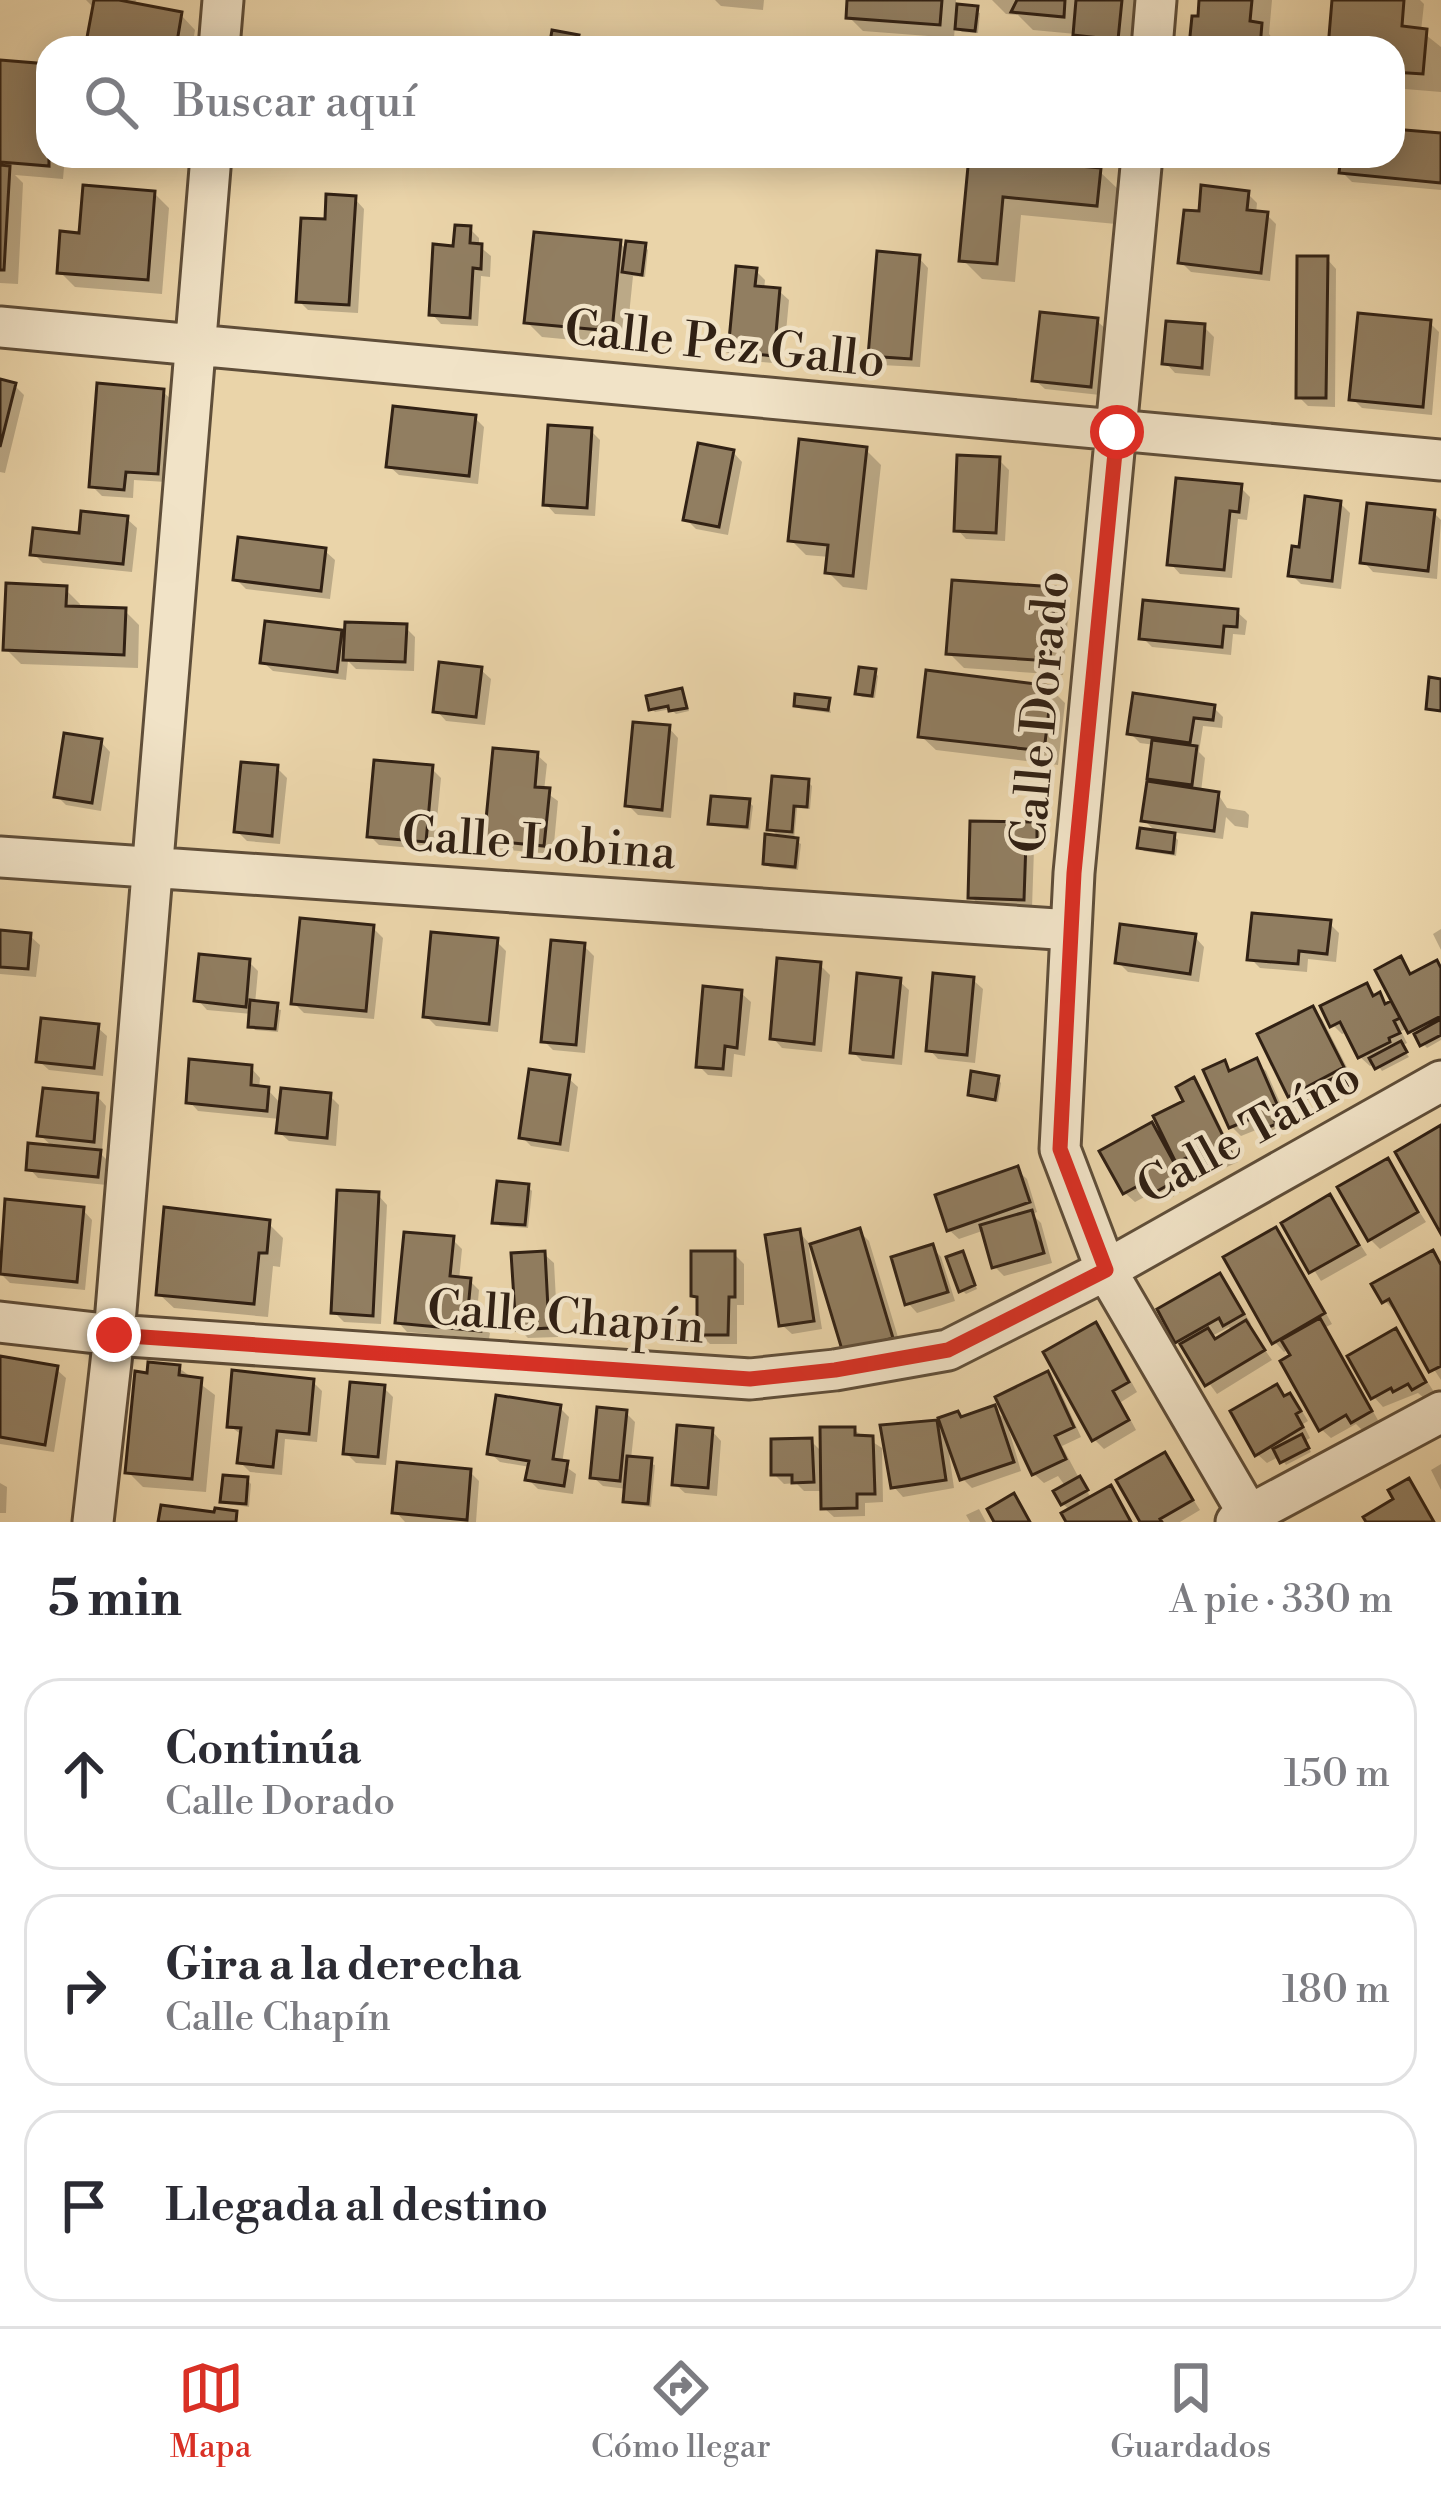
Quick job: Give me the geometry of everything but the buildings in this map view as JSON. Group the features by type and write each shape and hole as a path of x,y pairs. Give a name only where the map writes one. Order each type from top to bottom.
{"street":[{"path":"220,36 223,0"},
{"path":"1153,36 1156,0"},
{"path":"93,1522 114,1335 210,168"},
{"name":"Calle Dorado","path":"1141,168 1071,930 1060,1149 1106,1270 1246,1520"},
{"name":"Calle Pez Gallo","path":"0,327 1441,460"},
{"name":"Calle Lobina","path":"0,856 1071,930"},
{"name":"Calle Taíno","path":"1106,1270 1441,1081"},
{"name":"Calle Chapín","path":"0,1322 114,1335 750,1379 948,1350 1106,1270"},
{"path":"1246,1520 1441,1412"}],"route":[{"path":"114,1335 750,1379 948,1350 1106,1270 1060,1149 1074,873 1117,432"}]}
